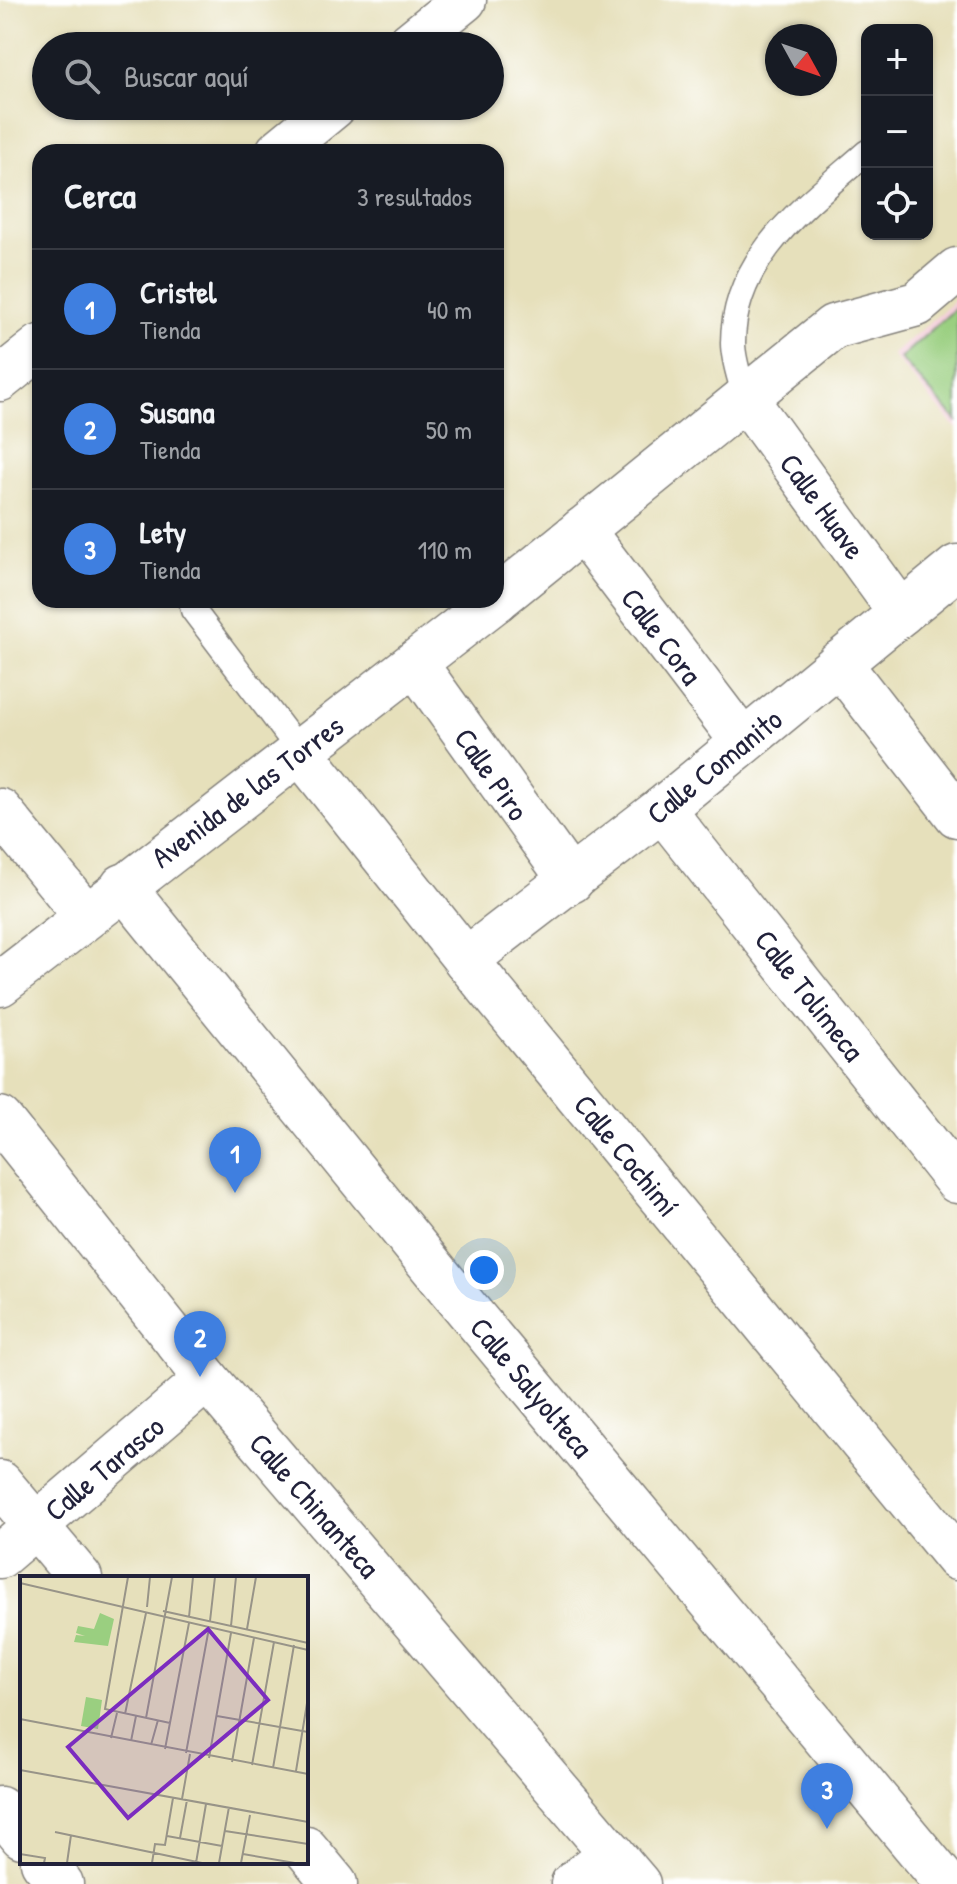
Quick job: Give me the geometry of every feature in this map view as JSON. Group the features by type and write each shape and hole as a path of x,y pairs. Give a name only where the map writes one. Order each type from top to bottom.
{"street":[{"path":"424,32 464,0"},
{"path":"288,144 317,120"},
{"name":"Avenida de las Torres","path":"504,593 833,327 917,304 957,270"},
{"path":"0,379 32,353"},
{"name":"Calle Huave","path":"745,398 901,613"},
{"name":"Calle Cora","path":"582,530 743,742"},
{"name":"Calle Comanito","path":"466,960 662,809 957,567"},
{"name":"Avenida de las Torres","path":"0,984 486,608"},
{"path":"839,663 957,815"},
{"name":"Calle Piro","path":"416,665 571,881"},
{"name":"Calle Cochimí","path":"299,750 466,960 957,1558"},
{"name":"Calle Tolimeca","path":"662,809 957,1181"},
{"path":"0,811 86,916"},
{"name":"Calle Salyolteca","path":"123,886 451,1290 947,1884"},
{"name":"Calle Chinanteca","path":"0,1119 207,1379 625,1868"},
{"name":"Calle Tarasco","path":"0,1556 207,1379"},
{"path":"0,1483 78,1576"},
{"path":"0,1809 20,1834"},
{"path":"308,1851 335,1884"},
{"path":"45,1864 61,1884"},
{"path":"573,1884 625,1868"}],"lane":[{"path":"745,398 733,344 743,287 775,234 861,157"},
{"path":"193,608 299,750"}],"shaded area":[{"path":"957,299 957,429 892,355"}],"green space":[{"path":"957,307 957,421 900,358"}],"place":[{"name":"Cristel","path":"235,1193"},
{"name":"Susana","path":"200,1377"},
{"name":"Lety","path":"827,1829"}]}
